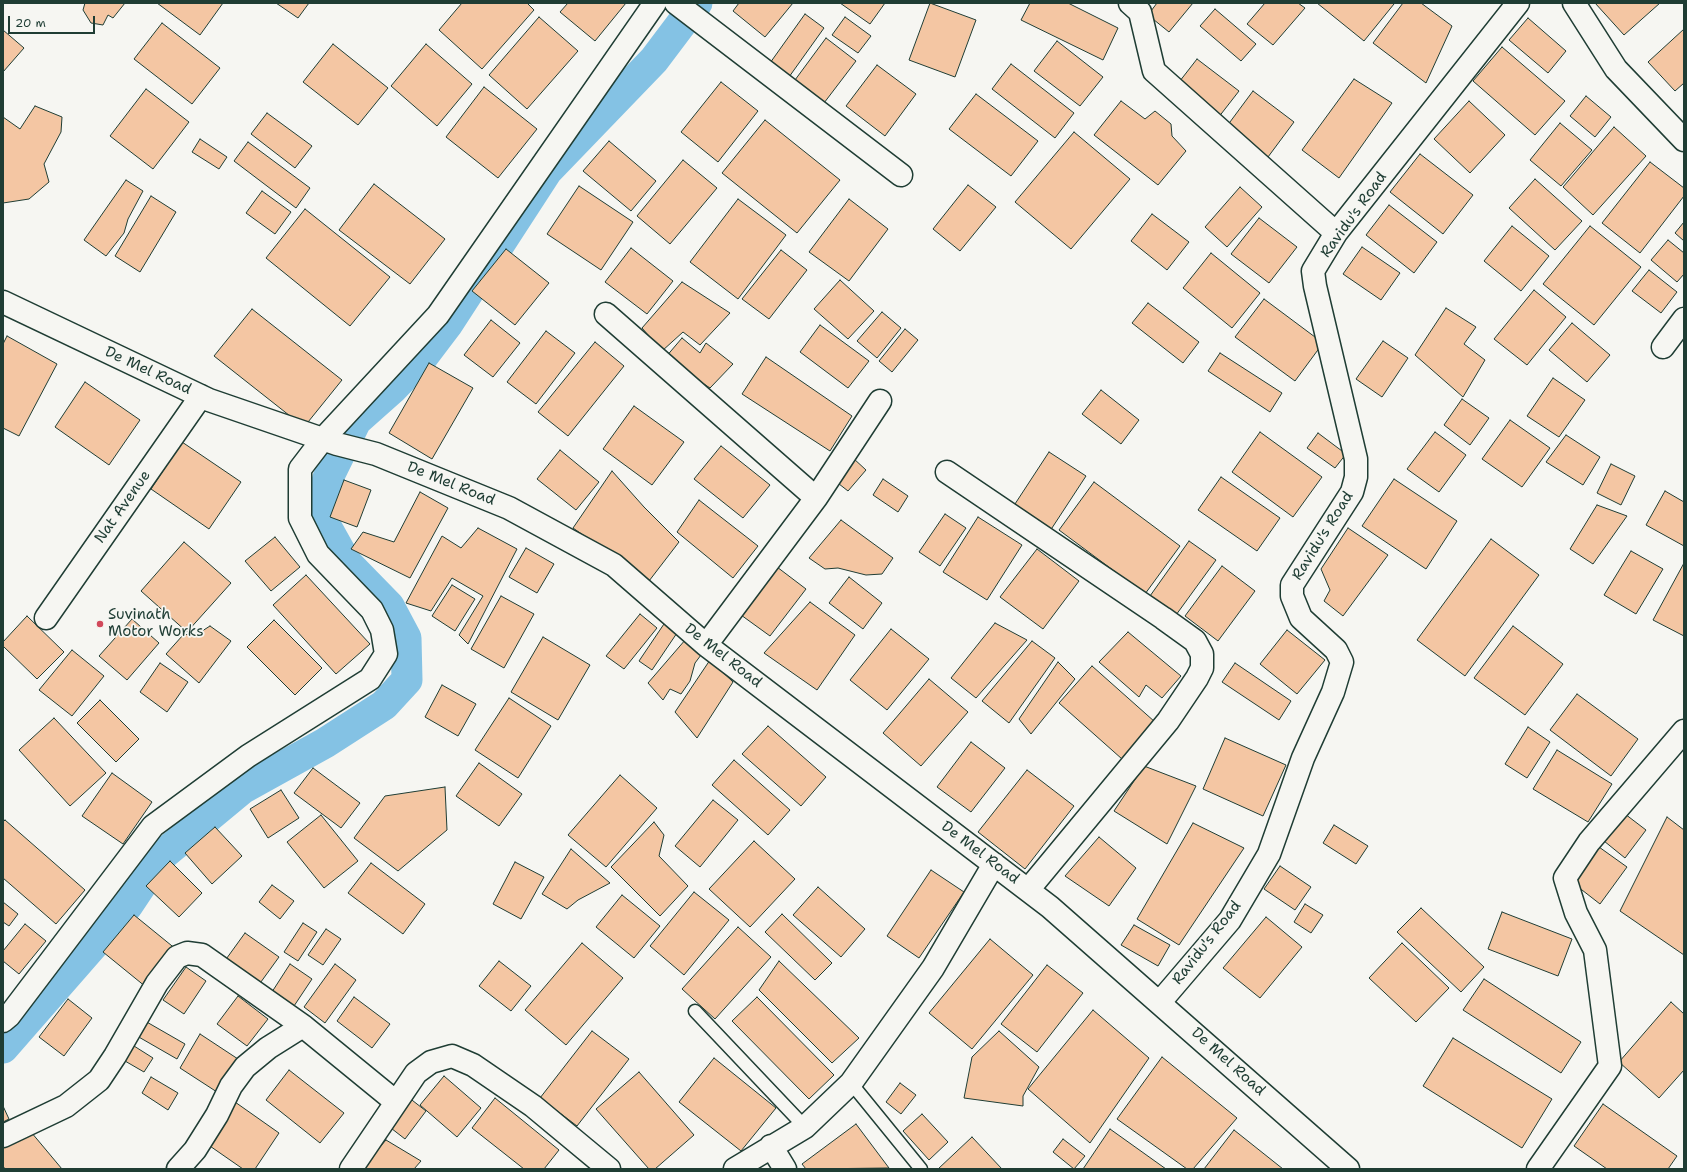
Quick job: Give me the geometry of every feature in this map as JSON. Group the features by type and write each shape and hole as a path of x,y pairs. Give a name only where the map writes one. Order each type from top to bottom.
{"street":[{"path":"3,1021 9,1016 153,826 248,756 370,679 386,654 382,630 372,610 318,554 300,518 300,469 330,441 438,315 655,3"},
{"path":"1130,3 1140,12 1154,71 1336,233"},
{"name":"Ravidu's Road","path":"1160,1002 1230,920 1269,854 1303,758 1333,692 1342,662 1336,650 1301,618 1292,596 1292,585 1352,492 1356,477 1356,459 1313,272 1336,233 1518,3"},
{"path":"1574,3 1616,69 1684,140"},
{"path":"677,4 901,175"},
{"name":"De Mel Road","path":"3,302 201,396 330,441 376,454 509,508 614,565 706,645 1050,907 1160,1002 1348,1169"},
{"path":"606,314 816,498"},
{"path":"1663,347 1684,319"},
{"name":"Nat Avenue","path":"46,618 201,396"},
{"path":"706,645 816,498 880,401"},
{"path":"947,472 1163,618 1195,641 1202,654 1202,668 1197,678 1168,721 1028,890"},
{"path":"1538,1169 1610,1066 1595,950 1576,913 1565,878 1589,842 1684,731"},
{"path":"735,1169 771,1146 805,1127 851,1083 933,968 994,864"},
{"path":"3,1136 66,1106 99,1080 115,1056 157,982 177,957 187,953 202,955 303,1026 396,1102"},
{"path":"178,1169 195,1150 217,1115 231,1086 245,1066 268,1048 303,1026"},
{"path":"351,1169 416,1073 431,1062 452,1056 473,1065 533,1106 609,1169"},
{"path":"771,1146 785,1169"}],"lane":[{"path":"695,1010 805,1127"},
{"path":"851,1083 921,1169"}],"building":[{"path":"85,3 125,3 113,18 108,15 103,25 91,23 83,10"},
{"path":"157,3 223,3 200,35"},
{"path":"276,3 309,3 298,18"},
{"path":"462,3 527,3 534,10 482,69 439,30"},
{"path":"568,3 626,3 595,41 560,12"},
{"path":"739,3 793,3 765,37 733,11"},
{"path":"840,3 885,3 870,24"},
{"path":"930,3 976,20 955,77 909,60"},
{"path":"1030,3 1068,3 1118,28 1103,60 1021,20"},
{"path":"1157,3 1193,3 1169,32 1148,15"},
{"path":"1265,3 1298,3 1305,8 1273,45 1247,24"},
{"path":"1317,3 1392,3 1394,4 1364,41"},
{"path":"1403,3 1421,3 1452,26 1426,83 1373,43"},
{"path":"1595,3 1660,3 1624,35"},
{"path":"1215,9 1256,44 1241,61 1200,26"},
{"path":"805,14 824,28 789,77 770,63"},
{"path":"539,17 578,51 527,109 489,75"},
{"path":"845,17 871,36 858,53 832,35"},
{"path":"1528,18 1566,51 1548,73 1509,40"},
{"path":"162,23 220,68 192,104 134,59"},
{"path":"1684,29 1684,83 1675,91 1648,62"},
{"path":"3,30 24,48 3,72"},
{"path":"826,38 856,61 824,103 795,80"},
{"path":"1057,41 1103,77 1080,106 1034,71"},
{"path":"333,44 388,88 358,125 303,82"},
{"path":"426,44 472,84 437,126 391,86"},
{"path":"1502,47 1565,101 1535,135 1473,81"},
{"path":"1197,59 1239,91 1218,118 1176,86"},
{"path":"1011,64 1074,113 1055,138 992,89"},
{"path":"877,65 916,94 885,136 846,106"},
{"path":"1354,79 1392,103 1339,178 1302,150"},
{"path":"721,82 758,111 718,162 681,132"},
{"path":"484,87 537,129 498,178 446,137"},
{"path":"146,89 189,122 153,169 110,136"},
{"path":"1253,91 1294,122 1268,157 1227,126"},
{"path":"976,94 1038,141 1011,176 949,129"},
{"path":"1586,96 1611,117 1595,137 1570,116"},
{"path":"1121,101 1145,119 1155,111 1171,124 1172,136 1186,151 1158,185 1094,135"},
{"path":"1469,101 1505,135 1470,173 1434,139"},
{"path":"35,106 62,117 61,132 44,164 49,182 29,199 3,203 3,117 20,129"},
{"path":"267,113 312,146 295,168 251,134"},
{"path":"765,120 840,180 797,233 722,173"},
{"path":"1560,123 1592,150 1561,186 1530,160"},
{"path":"1614,127 1646,156 1593,215 1563,187"},
{"path":"1074,132 1130,179 1071,249 1015,202"},
{"path":"200,139 227,157 219,169 192,152"},
{"path":"609,141 656,181 631,211 583,171"},
{"path":"248,142 310,188 296,208 234,161"},
{"path":"1420,154 1473,195 1443,234 1390,192"},
{"path":"683,160 717,188 670,244 637,216"},
{"path":"1650,162 1684,188 1684,196 1640,253 1602,223"},
{"path":"1535,179 1582,221 1555,250 1509,208"},
{"path":"126,180 143,191 128,219 124,233 106,256 84,240"},
{"path":"374,184 445,239 410,284 339,230"},
{"path":"968,185 996,207 960,251 933,229"},
{"path":"579,186 633,222 601,270 547,234"},
{"path":"1240,187 1262,207 1227,247 1205,227"},
{"path":"262,191 291,212 275,234 246,213"},
{"path":"151,196 176,212 140,272 115,256"},
{"path":"738,199 786,235 738,299 690,262"},
{"path":"849,199 888,229 849,281 809,252"},
{"path":"1389,205 1437,242 1414,273 1366,235"},
{"path":"305,209 390,277 350,326 266,258"},
{"path":"1152,214 1189,242 1167,270 1131,241"},
{"path":"1259,218 1297,247 1269,283 1231,254"},
{"path":"1684,222 1684,241 1675,233"},
{"path":"1512,226 1549,256 1521,291 1484,261"},
{"path":"1590,226 1641,267 1594,325 1543,284"},
{"path":"1668,240 1684,253 1684,274 1677,282 1651,260"},
{"path":"1362,247 1400,273 1381,300 1343,274"},
{"path":"631,248 673,281 647,314 605,282"},
{"path":"506,249 549,283 515,325 472,291"},
{"path":"781,250 807,270 769,319 742,299"},
{"path":"1211,253 1260,293 1232,328 1183,288"},
{"path":"1649,270 1677,292 1661,313 1632,291"},
{"path":"840,280 874,311 848,339 814,309"},
{"path":"682,282 730,313 700,345 683,332 662,351 642,328"},
{"path":"1534,290 1566,317 1527,365 1494,339"},
{"path":"1264,299 1323,343 1295,381 1235,337"},
{"path":"1148,303 1199,342 1183,363 1132,323"},
{"path":"1446,308 1476,327 1464,344 1485,360 1463,397 1415,355"},
{"path":"252,309 342,380 304,427 214,356"},
{"path":"882,312 901,328 877,358 857,341"},
{"path":"491,320 520,343 493,377 464,355"},
{"path":"1572,323 1610,355 1587,382 1549,350"},
{"path":"820,325 869,361 848,388 800,352"},
{"path":"905,329 918,340 892,372 879,361"},
{"path":"546,331 575,353 536,404 507,382"},
{"path":"7,336 57,364 19,436 3,428 3,344"},
{"path":"682,338 700,353 706,343 733,364 710,388 665,358"},
{"path":"1383,341 1408,358 1382,397 1356,379"},
{"path":"595,342 624,366 568,436 538,412"},
{"path":"1220,353 1282,393 1270,412 1208,371"},
{"path":"766,357 852,416 830,451 742,394"},
{"path":"429,363 473,388 432,459 389,433"},
{"path":"1553,378 1585,400 1559,437 1527,416"},
{"path":"85,382 140,420 109,465 55,427"},
{"path":"1101,390 1139,420 1121,444 1082,414"},
{"path":"1462,399 1489,418 1470,445 1444,425"},
{"path":"634,406 684,442 652,485 603,449"},
{"path":"1510,420 1550,448 1522,487 1482,459"},
{"path":"1260,432 1322,477 1293,517 1232,472"},
{"path":"1435,432 1466,455 1439,492 1407,469"},
{"path":"1318,433 1346,454 1335,468 1307,448"},
{"path":"1566,435 1600,457 1583,485 1546,462"},
{"path":"182,442 241,482 209,529 151,489"},
{"path":"721,446 770,485 743,518 694,479"},
{"path":"560,450 599,482 576,510 537,479"},
{"path":"1049,452 1086,476 1050,531 1013,507"},
{"path":"853,458 866,470 848,491 834,480"},
{"path":"1611,464 1635,476 1621,505 1597,493"},
{"path":"612,471 644,507 679,542 649,581 573,528"},
{"path":"1221,477 1280,518 1257,551 1198,510"},
{"path":"883,479 908,496 898,512 873,495"},
{"path":"1394,479 1457,521 1426,569 1362,526"},
{"path":"344,480 371,490 357,527 330,517"},
{"path":"1094,482 1180,546 1145,594 1059,530"},
{"path":"1665,491 1684,502 1684,546 1646,525"},
{"path":"420,492 448,508 410,578 351,549 363,532 394,542"},
{"path":"699,500 758,546 733,578 677,532"},
{"path":"1597,505 1627,516 1593,564 1570,549"},
{"path":"945,514 966,528 940,566 919,552"},
{"path":"978,517 1022,545 987,600 943,572"},
{"path":"841,520 893,558 882,574 866,575 838,568 825,569 809,558"},
{"path":"478,528 517,549 468,644 459,635 483,596 452,578 431,611 406,603 442,536 461,548"},
{"path":"1348,528 1388,555 1343,616 1324,601 1330,590 1321,569"},
{"path":"275,537 300,567 271,591 245,561"},
{"path":"1491,539 1539,575 1465,676 1417,640"},
{"path":"1189,541 1216,560 1176,615 1150,596"},
{"path":"184,542 231,583 187,632 141,591"},
{"path":"526,548 554,564 537,593 509,577"},
{"path":"1037,549 1079,581 1043,629 1000,597"},
{"path":"1631,551 1663,569 1636,614 1604,595"},
{"path":"1684,563 1684,636 1653,620"},
{"path":"1222,566 1255,591 1218,641 1185,616"},
{"path":"777,567 806,589 770,636 741,615"},
{"path":"306,575 370,644 336,674 273,605"},
{"path":"849,577 882,603 863,629 829,603"},
{"path":"452,585 475,599 455,631 432,616"},
{"path":"501,596 534,614 504,668 471,649"},
{"path":"810,602 855,635 817,690 764,653"},
{"path":"640,614 657,628 624,669 606,656"},
{"path":"27,616 64,652 37,679 3,646 3,642"},
{"path":"132,619 159,643 127,680 99,656"},
{"path":"274,620 322,668 295,695 247,647"},
{"path":"666,621 679,630 652,670 639,661"},
{"path":"995,623 1027,640 976,698 951,678"},
{"path":"210,626 231,641 199,683 166,654 183,635 199,633"},
{"path":"1513,626 1563,664 1525,715 1474,678"},
{"path":"891,629 929,659 887,710 850,680"},
{"path":"1287,630 1325,660 1297,694 1260,664"},
{"path":"1128,632 1181,676 1162,698 1146,685 1139,697 1099,662"},
{"path":"543,637 590,665 558,720 511,692"},
{"path":"686,639 701,655 695,663 690,681 681,694 670,689 663,700 648,683"},
{"path":"1032,641 1055,658 1009,723 982,701"},
{"path":"72,650 104,676 72,716 39,690"},
{"path":"710,660 733,682 697,738 675,712"},
{"path":"1058,662 1075,679 1031,734 1019,719"},
{"path":"160,663 188,682 167,712 140,692"},
{"path":"1235,663 1291,701 1279,720 1222,682"},
{"path":"1092,666 1155,722 1122,759 1059,703"},
{"path":"929,679 968,712 921,766 883,733"},
{"path":"442,685 476,704 458,736 425,717"},
{"path":"1577,694 1638,739 1611,776 1550,730"},
{"path":"509,698 551,726 518,778 475,750"},
{"path":"100,700 139,739 116,762 77,723"},
{"path":"54,718 106,773 70,806 19,750"},
{"path":"768,726 826,777 801,806 742,754"},
{"path":"1528,727 1550,742 1527,778 1505,764"},
{"path":"1225,738 1286,765 1263,816 1203,789"},
{"path":"971,742 1005,768 971,812 937,787"},
{"path":"1557,750 1612,784 1588,822 1533,789"},
{"path":"734,760 790,810 768,835 712,785"},
{"path":"479,763 522,794 499,826 456,796"},
{"path":"1144,766 1196,786 1167,844 1114,811"},
{"path":"313,768 360,803 341,828 294,793"},
{"path":"1027,770 1074,806 1025,869 978,832"},
{"path":"112,773 152,802 123,844 82,816"},
{"path":"620,775 657,808 606,867 568,835"},
{"path":"445,787 447,830 398,871 354,838 385,796"},
{"path":"281,790 299,818 268,838 250,809"},
{"path":"713,800 738,820 700,867 675,846"},
{"path":"1625,814 1646,830 1625,858 1604,841"},
{"path":"321,815 358,861 324,888 287,842"},
{"path":"1667,817 1684,830 1684,955 1620,911"},
{"path":"5,820 85,890 56,924 3,878 3,822"},
{"path":"654,822 664,835 659,856 688,886 660,916 611,867"},
{"path":"1193,823 1244,848 1179,945 1137,919"},
{"path":"1334,825 1368,846 1356,864 1323,843"},
{"path":"215,827 242,856 212,884 185,853"},
{"path":"1099,837 1136,868 1109,906 1065,876"},
{"path":"754,841 795,879 750,927 709,889"},
{"path":"1599,847 1627,867 1600,904 1573,883"},
{"path":"571,849 610,883 578,900 567,909 542,894"},
{"path":"170,861 202,893 179,917 146,886"},
{"path":"515,862 544,877 521,919 493,904"},
{"path":"371,863 425,904 403,934 348,893"},
{"path":"1280,866 1311,887 1295,910 1264,889"},
{"path":"931,870 964,892 919,958 887,936"},
{"path":"272,885 294,901 280,919 259,902"},
{"path":"818,887 865,929 841,957 793,915"},
{"path":"694,892 729,920 684,975 650,946"},
{"path":"622,895 660,926 634,958 596,927"},
{"path":"3,902 18,914 9,926 3,922"},
{"path":"1305,904 1323,915 1311,933 1294,922"},
{"path":"1421,908 1484,967 1461,992 1397,932"},
{"path":"1502,912 1572,939 1558,976 1488,949"},
{"path":"782,914 832,963 815,980 765,932"},
{"path":"134,915 177,950 146,987 103,952"},
{"path":"1266,917 1302,947 1260,998 1223,968"},
{"path":"303,923 317,932 298,961 284,952"},
{"path":"25,924 46,941 19,974 3,961 3,951"},
{"path":"1134,925 1170,945 1158,966 1121,945"},
{"path":"738,927 771,957 715,1019 682,989"},
{"path":"326,929 341,939 323,965 308,955"},
{"path":"245,933 279,957 258,986 224,962"},
{"path":"990,939 1033,975 972,1049 929,1013"},
{"path":"582,943 623,978 566,1045 525,1010"},
{"path":"1402,943 1449,988 1416,1022 1369,978"},
{"path":"499,961 531,986 511,1011 479,986"},
{"path":"779,961 859,1038 832,1063 759,990"},
{"path":"290,964 312,979 292,1009 270,995"},
{"path":"335,964 356,980 325,1023 304,1007"},
{"path":"1047,965 1083,993 1037,1052 1001,1024"},
{"path":"186,967 206,981 184,1014 163,1000"},
{"path":"1484,979 1581,1042 1561,1073 1463,1010"},
{"path":"238,996 268,1019 247,1046 217,1024"},
{"path":"354,997 390,1024 372,1048 337,1021"},
{"path":"757,997 834,1075 809,1099 732,1021"},
{"path":"68,999 92,1018 64,1056 39,1037"},
{"path":"1671,1002 1684,1014 1684,1070 1659,1098 1619,1062"},
{"path":"1093,1010 1149,1058 1090,1143 1028,1089"},
{"path":"145,1021 185,1044 177,1059 137,1036"},
{"path":"592,1031 629,1059 577,1126 540,1098"},
{"path":"999,1031 1039,1067 1023,1096 1023,1106 964,1098 972,1057"},
{"path":"200,1034 238,1059 217,1092 180,1068"},
{"path":"1453,1038 1552,1099 1522,1148 1423,1086"},
{"path":"134,1046 153,1058 144,1072 125,1061"},
{"path":"1162,1057 1237,1118 1193,1169 1187,1169 1117,1119"},
{"path":"714,1058 776,1108 741,1151 679,1102"},
{"path":"289,1070 344,1113 320,1143 266,1100"},
{"path":"639,1072 694,1135 655,1169 649,1169 596,1109"},
{"path":"444,1076 481,1108 457,1137 420,1105"},
{"path":"151,1077 178,1093 168,1110 142,1093"},
{"path":"900,1083 916,1095 901,1114 886,1102"},
{"path":"408,1097 426,1111 405,1139 387,1125"},
{"path":"495,1098 559,1150 544,1169 524,1169 472,1128"},
{"path":"235,1102 279,1133 255,1169 243,1169 207,1144"},
{"path":"1603,1104 1677,1156 1668,1169 1607,1169 1574,1146"},
{"path":"3,1106 9,1119 3,1122"},
{"path":"922,1114 948,1142 929,1160 903,1131"},
{"path":"856,1124 889,1168 806,1169 802,1164"},
{"path":"26,1126 62,1169 5,1169 3,1166 3,1145"},
{"path":"1110,1129 1166,1169 1083,1169"},
{"path":"1234,1130 1283,1169 1204,1169"},
{"path":"972,1137 1002,1169 938,1169"},
{"path":"1063,1139 1085,1156 1074,1169 1053,1152"},
{"path":"386,1140 421,1161 414,1169 367,1169 363,1166"}],"waterway":[{"path":"3,1048 128,905 160,857 242,789 325,743 384,705 407,680 406,638 389,606 346,562 318,512 328,478 356,421 392,389 422,358 447,325 547,171 654,60 697,3"}],"place":[{"name":"Suvinath Motor Works","path":"100,624"}]}
